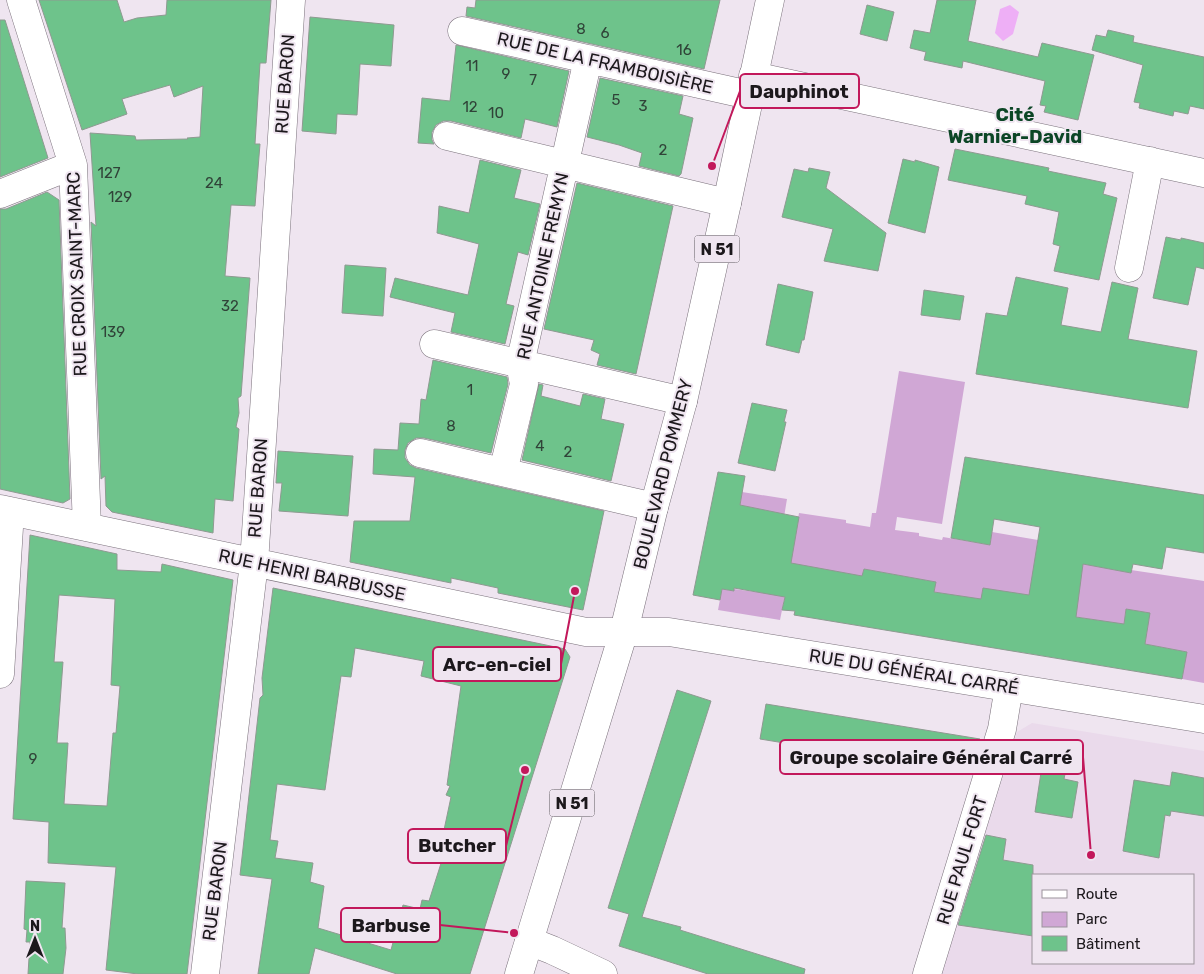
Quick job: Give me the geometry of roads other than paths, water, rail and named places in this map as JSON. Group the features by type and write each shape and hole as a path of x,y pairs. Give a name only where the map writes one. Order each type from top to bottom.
{"street":[{"name":"RUE CROIX SAINT-MARC","path":"20,0 73,165 87,527"},
{"name":"RUE BARON","path":"205,974 254,563 291,0"},
{"name":"BOULEVARD POMMERY","path":"518,974 624,632 654,507 683,401 770,0"},
{"name":"RUE DE LA FRAMBOISIÈRE","path":"462,31 588,59 751,85 1204,173"},
{"name":"RUE ANTOINE FREMYN","path":"503,472 524,384 520,364 588,59"},
{"path":"447,136 727,203"},
{"path":"1129,268 1150,162"},
{"path":"0,194 73,165"},
{"path":"434,344 683,401"},
{"path":"420,453 654,507"},
{"path":"0,674 5,510"},
{"name":"RUE HENRI BARBUSSE","path":"5,510 574,630 586,632 624,632"},
{"name":"RUE DU GÉNÉRAL CARRÉ","path":"624,632 668,632 1204,718"},
{"name":"RUE PAUL FORT","path":"927,974 1002,729 1009,687"},
{"path":"529,941 603,974"}],"place":[{"name":"Dauphinot","path":"712,166"},
{"name":"Arc-en-ciel","path":"575,591"},
{"name":"Butcher","path":"525,770"},
{"name":"Groupe scolaire Général Carré","path":"1091,855"},
{"name":"Barbuse","path":"514,933"}],"district":[{"name":"Cité Warnier-David","path":"1015,125"}]}
